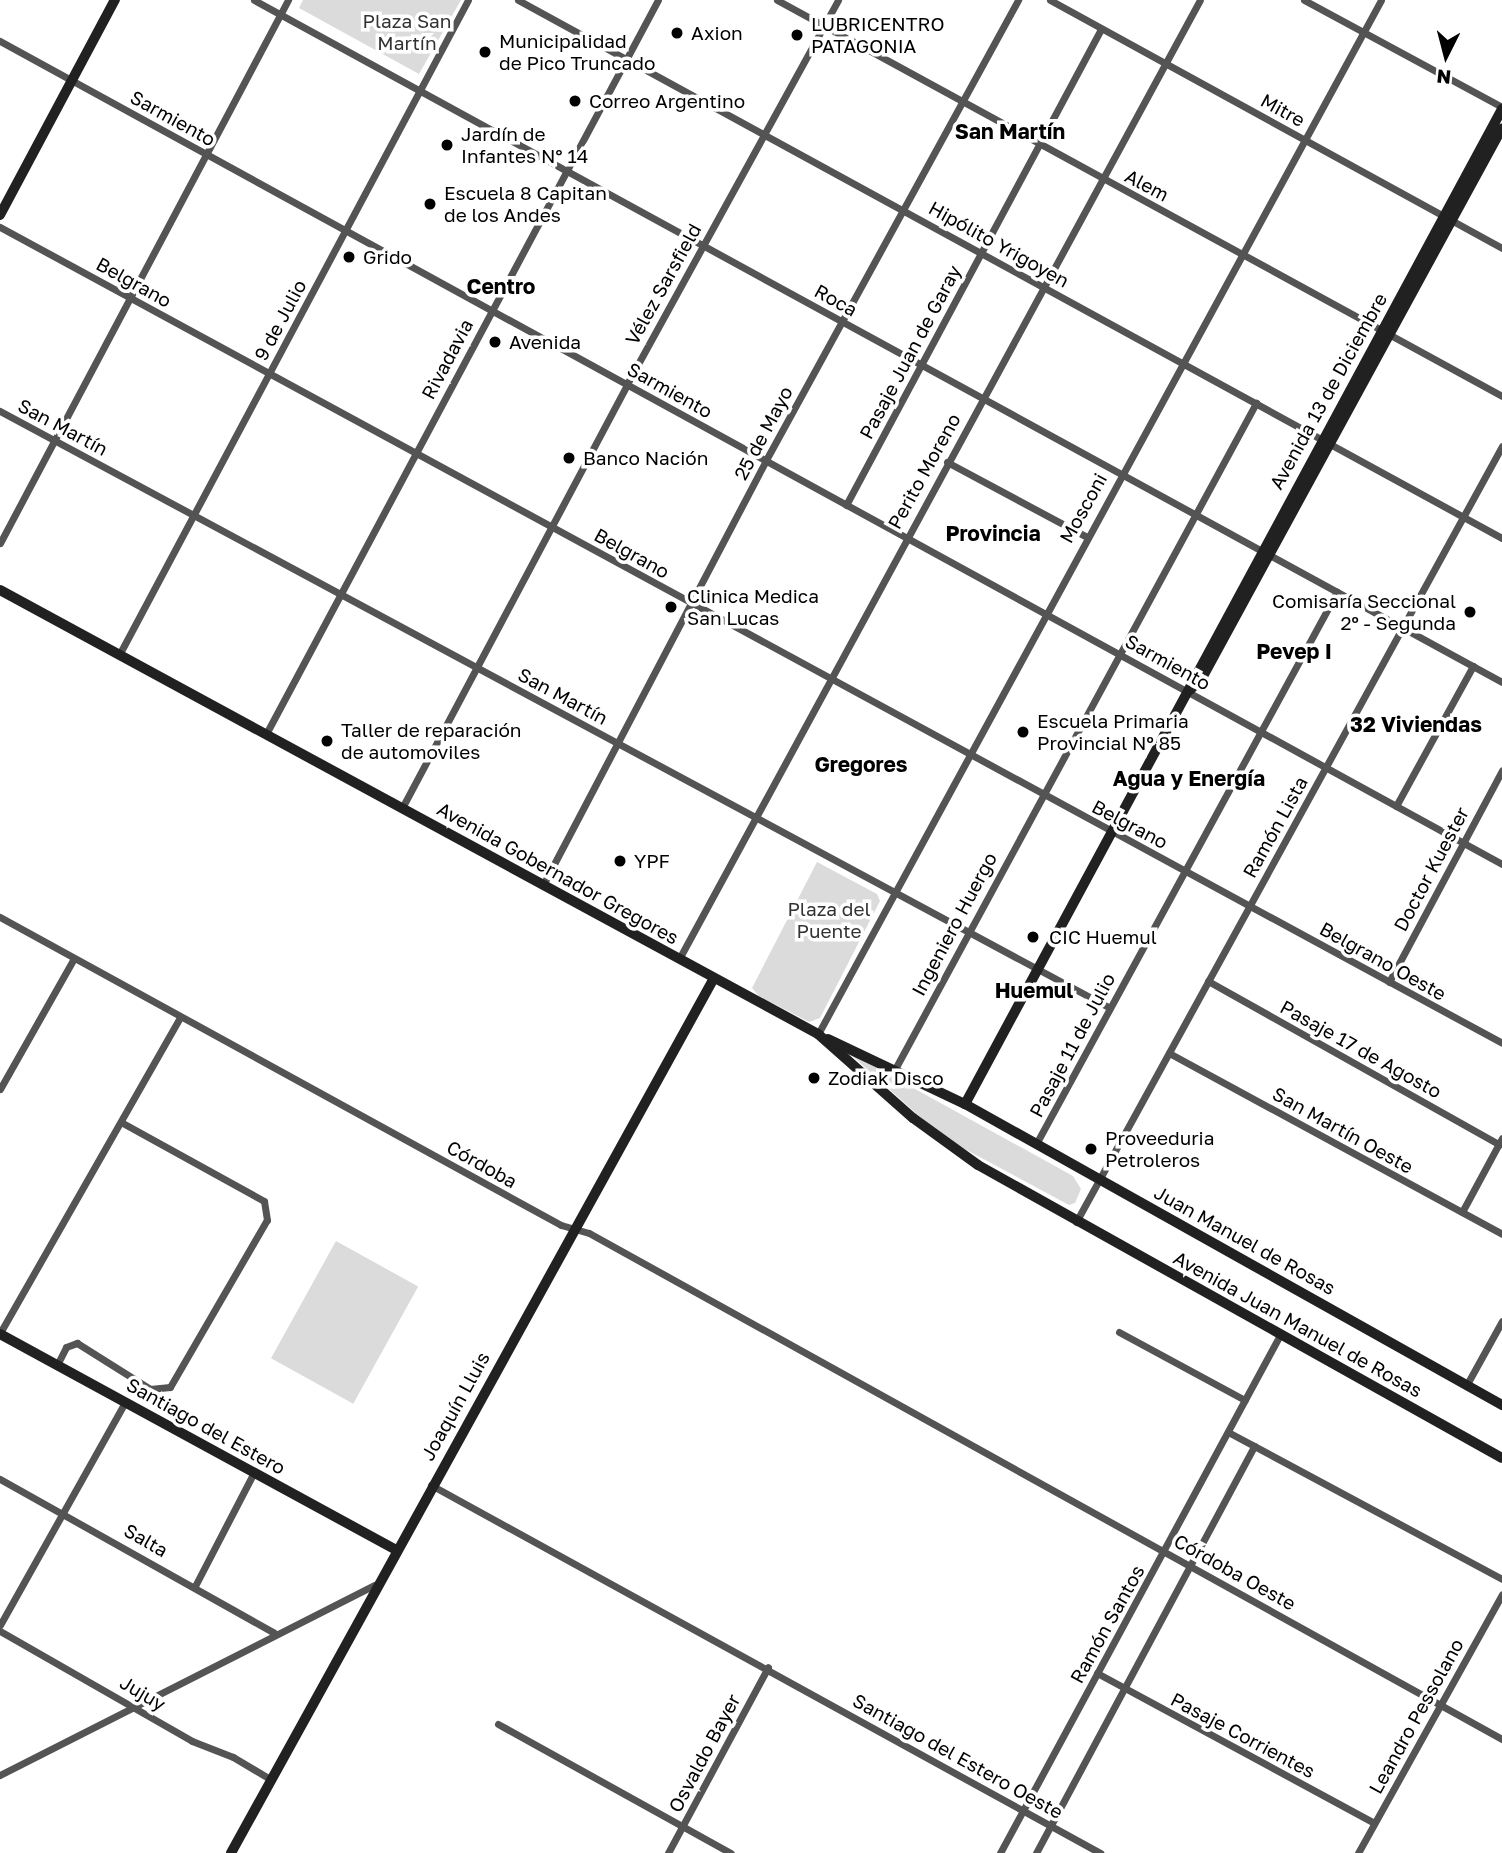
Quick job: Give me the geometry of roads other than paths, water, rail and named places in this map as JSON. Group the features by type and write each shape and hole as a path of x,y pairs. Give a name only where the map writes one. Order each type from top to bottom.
{"street":[{"path":"0,215 115,0"},
{"name":"Roca","path":"254,0 1502,682"},
{"path":"0,543 288,0"},
{"name":"9 de Julio","path":"119,654 468,0"},
{"name":"Hipólito Yrigoyen","path":"518,0 1502,538"},
{"name":"Rivadavia","path":"265,734 657,0"},
{"name":"Alem","path":"777,0 1502,396"},
{"name":"Vélez Sarsfield","path":"402,808 627,384 838,0"},
{"name":"25 de Mayo","path":"543,885 766,460 1018,0"},
{"name":"Mitre","path":"1050,0 1502,248"},
{"name":"Perito Moreno","path":"679,959 981,398 1200,0"},
{"path":"1304,0 1502,108"},
{"name":"Mosconi","path":"818,1034 1043,612 1381,0"},
{"name":"Pasaje Juan de Garay","path":"846,505 1101,29"},
{"name":"Sarmiento","path":"0,41 1502,864"},
{"name":"Avenida 13 de Diciembre","path":"1448,218 1502,108"},
{"name":"Avenida 13 de Diciembre","path":"965,1104 1111,832 1189,692 1202,678 1325,441 1448,218 1502,128"},
{"name":"Belgrano","path":"0,227 831,678 967,755 1250,906"},
{"name":"Ingeniero Huergo","path":"895,1069 967,931 1256,403"},
{"name":"San Martín","path":"0,411 1110,1008"},
{"name":"Ramón Lista","path":"1076,1222 1502,446"},
{"path":"947,462 1085,536"},
{"name":"Avenida Gobernador Gregores","path":"0,590 818,1034 946,1142 1076,1222"},
{"name":"Pasaje 11 de Julio","path":"1036,1144 1337,592"},
{"path":"1396,806 1473,666"},
{"name":"Doctor Kuester","path":"1389,982 1502,770"},
{"name":"Belgrano Oeste","path":"1250,906 1502,1044"},
{"name":"Córdoba","path":"0,917 951,1433"},
{"path":"0,1089 74,958"},
{"name":"Joaquín Lluis","path":"231,1853 375,1585 714,978"},
{"name":"Pasaje 17 de Agosto","path":"1208,981 1500,1141"},
{"path":"0,1333 180,1017"},
{"name":"Juan Manuel de Rosas","path":"818,1034 965,1104 1502,1405"},
{"name":"San Martín Oeste","path":"1169,1053 1502,1234"},
{"path":"57,1365 66,1347 77,1343 150,1389 170,1387 267,1220 264,1201 121,1122"},
{"path":"1462,1212 1500,1141"},
{"name":"Avenida Juan Manuel de Rosas","path":"1076,1222 1502,1458"},
{"path":"1466,1385 1502,1321"},
{"path":"1119,1332 1245,1400"},
{"name":"Santiago del Estero","path":"0,1333 395,1549"},
{"name":"Ramón Santos","path":"1000,1853 1280,1335"},
{"path":"0,1625 125,1402"},
{"path":"1228,1432 1502,1579"},
{"name":"Córdoba Oeste","path":"951,1433 1502,1740"},
{"path":"1036,1853 1122,1687 1254,1446"},
{"path":"195,1587 254,1472"},
{"name":"Salta","path":"0,1479 63,1511 275,1633"},
{"path":"431,1485 768,1667"},
{"path":"0,1775 275,1633 375,1585"},
{"name":"Leandro Pessolano","path":"1358,1853 1502,1594"},
{"name":"Jujuy","path":"0,1631 192,1741 233,1757 270,1779"},
{"name":"Santiago del Estero Oeste","path":"768,1667 1100,1853"},
{"name":"Osvaldo Bayer","path":"668,1853 768,1667"},
{"name":"Pasaje Corrientes","path":"1097,1673 1374,1824"},
{"path":"498,1724 731,1853"}],"place":[{"name":"Axion","path":"677,33"},
{"name":"LUBRICENTRO PATAGONIA","path":"797,35"},
{"name":"Municipalidad de Pico Truncado","path":"485,52"},
{"name":"Correo Argentino","path":"575,101"},
{"name":"Jardín de Infantes N° 14","path":"447,145"},
{"name":"Escuela 8 Capitan de los Andes","path":"430,204"},
{"name":"Grido","path":"349,257"},
{"name":"Avenida","path":"495,342"},
{"name":"Banco Nación","path":"569,458"},
{"name":"Clinica Medica San Lucas","path":"671,607"},
{"name":"Comisaría Seccional 2º - Segunda","path":"1470,612"},
{"name":"Escuela Primaria Provincial Nº 85","path":"1023,732"},
{"name":"Taller de reparación de automoviles","path":"327,741"},
{"name":"YPF","path":"620,861"},
{"name":"CIC Huemul","path":"1033,937"},
{"name":"Zodiak Disco","path":"814,1078"},
{"name":"Proveeduria Petroleros","path":"1091,1149"}],"district":[{"name":"San Martín","path":"1010,131"},
{"name":"Centro","path":"501,286"},
{"name":"Provincia","path":"993,533"},
{"name":"Pevep I","path":"1294,651"},
{"name":"32 Viviendas","path":"1416,724"},
{"name":"Gregores","path":"861,764"},
{"name":"Agua y Energía","path":"1189,778"},
{"name":"Huemul","path":"1034,990"}],"park label":[{"name":"Plaza San Martín","path":"407,32"},
{"name":"Plaza del Puente","path":"829,920"}]}
